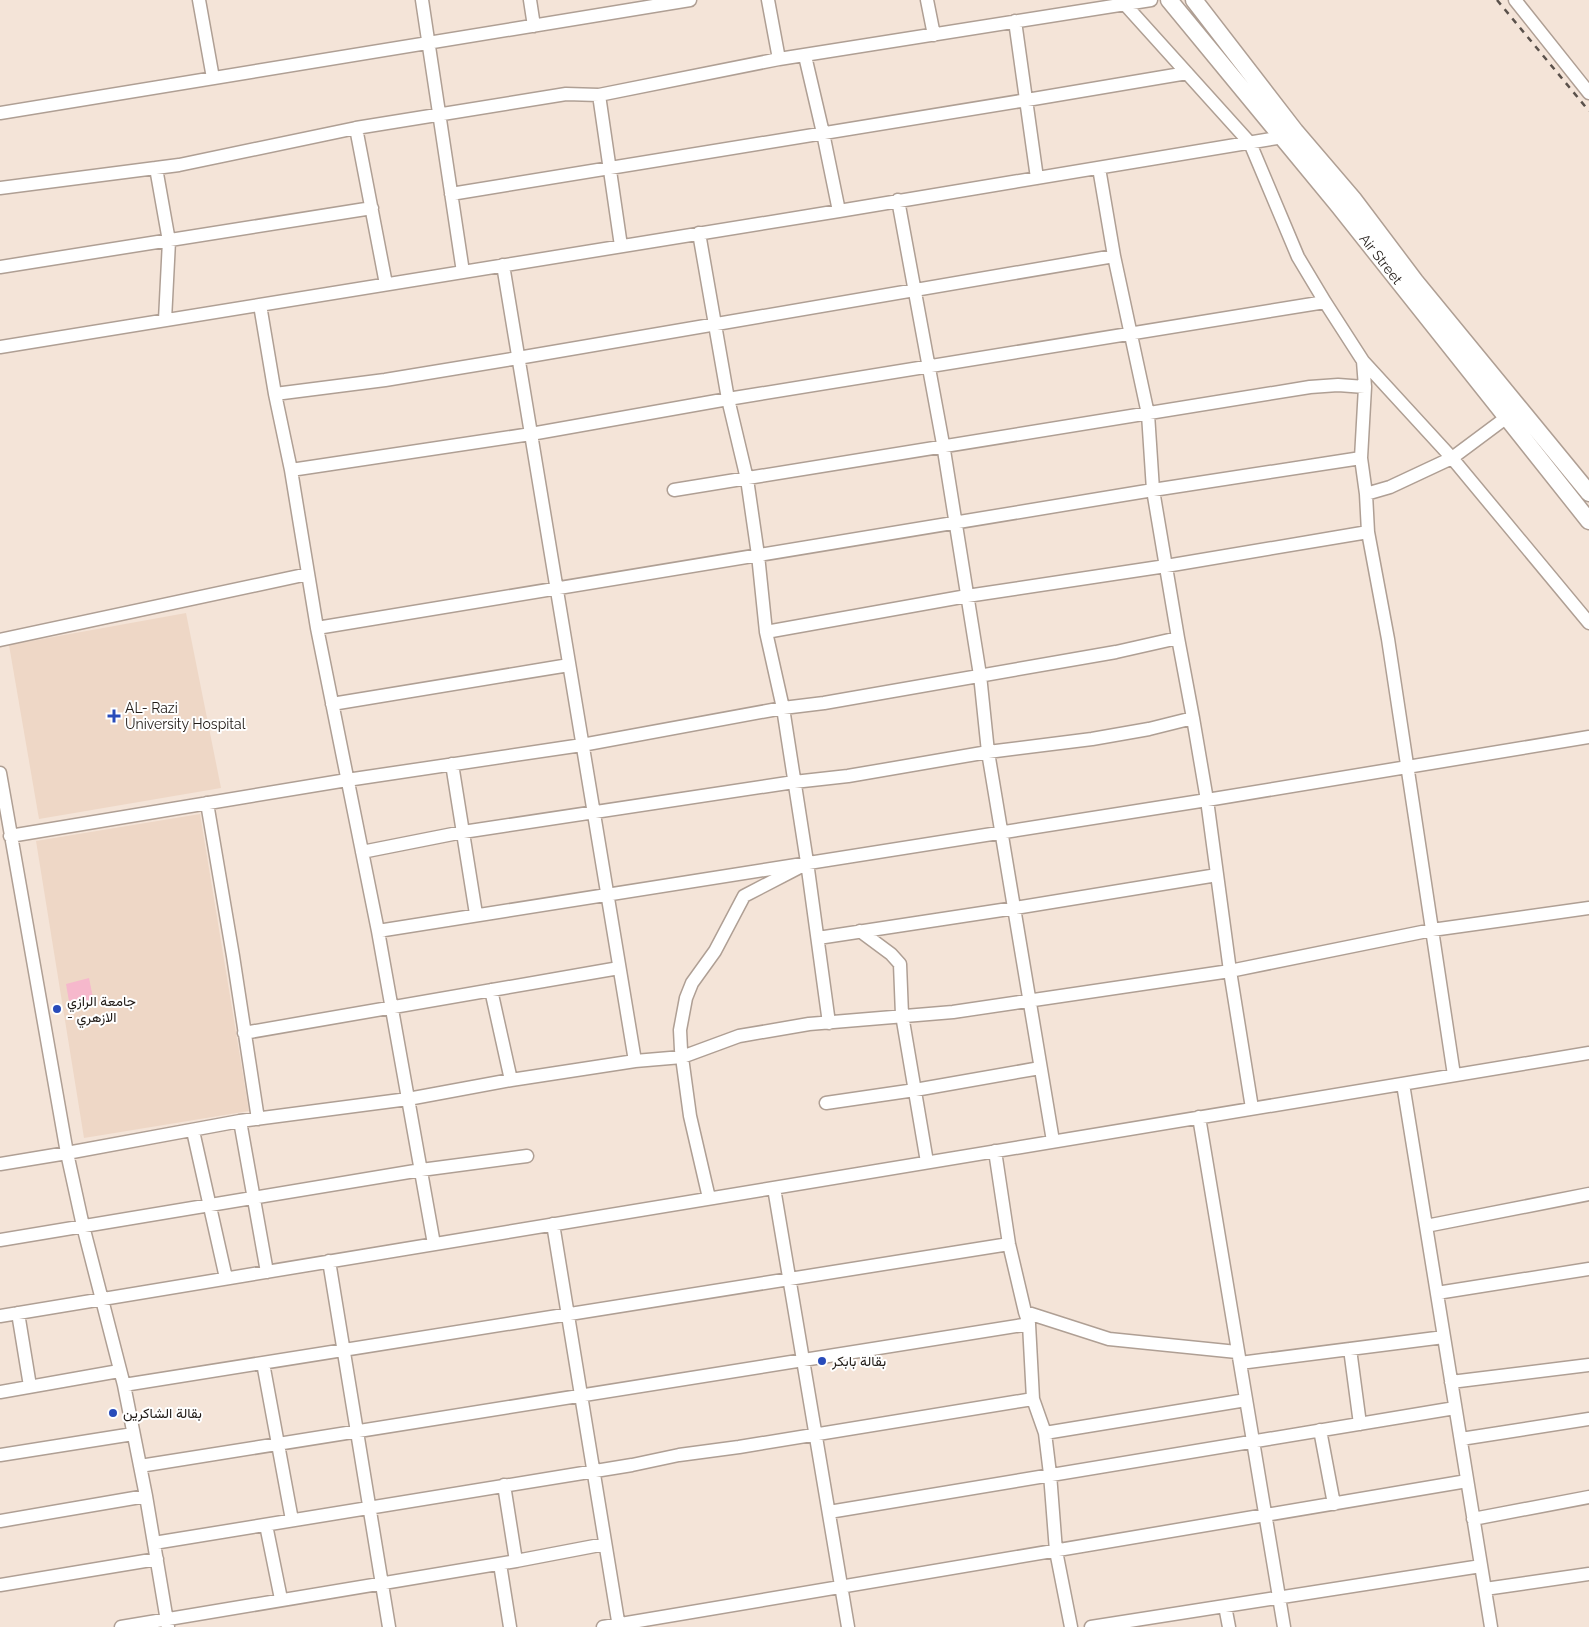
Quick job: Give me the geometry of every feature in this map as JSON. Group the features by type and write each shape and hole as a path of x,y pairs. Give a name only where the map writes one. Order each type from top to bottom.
{"main road":[{"name":"Air Street","path":"1169,0 1283,137 1589,522"},
{"name":"Air Street","path":"1194,0 1295,131 1354,200 1416,281 1589,493"}],"street":[{"path":"199,0 213,78"},
{"path":"422,0 462,272"},
{"path":"530,0 534,26"},
{"path":"0,113 690,0"},
{"path":"768,0 778,60"},
{"path":"927,0 934,35"},
{"path":"0,188 179,165 356,128 566,94 599,96 778,60 1123,2 1151,0"},
{"path":"1515,0 1589,93"},
{"path":"1123,2 1250,143 1298,257 1363,361 1452,458 1589,623"},
{"path":"1015,21 1037,178"},
{"path":"805,56 839,211"},
{"path":"451,194 1186,73"},
{"path":"599,96 621,246"},
{"path":"356,128 386,284"},
{"path":"0,347 1283,137"},
{"path":"156,168 169,241 165,320"},
{"path":"1099,168 1114,256 1148,414 1153,490 1207,800 1230,971 1252,1108"},
{"path":"898,200 944,446 980,675 988,752 1053,1141"},
{"path":"0,267 372,208"},
{"path":"699,233 728,399 746,479 758,555 766,632 783,708 808,862 829,1023"},
{"path":"275,394 385,380 1114,256"},
{"path":"503,265 634,1061"},
{"path":"291,470 531,434 728,399 1325,302"},
{"path":"260,305 275,394 291,470 317,628 378,931 434,1244"},
{"path":"1363,361 1365,387 1361,458 1366,494 1368,532 1388,639 1454,1075"},
{"path":"674,490 1310,388 1338,385 1365,387"},
{"path":"1366,494 1390,487 1452,458 1507,417"},
{"path":"317,628 1153,490 1361,458"},
{"path":"766,632 967,596 1166,566 1368,532"},
{"path":"0,640 308,574"},
{"path":"10,836 347,780 582,744 783,708 824,704 1116,652 1178,638"},
{"path":"332,704 569,665"},
{"path":"362,852 463,832 794,782 848,776 988,752 1092,739 1148,729 1193,718"},
{"path":"378,931 1207,800 1589,737"},
{"path":"452,764 476,914"},
{"path":"0,773 2,801 10,836 67,1153 83,1226 124,1385 146,1496 167,1623"},
{"path":"207,803 258,1119"},
{"path":"709,1198 690,1116 682,1057 680,1030 686,998 692,982 715,952 744,896 808,862"},
{"path":"818,938 1217,875"},
{"path":"0,1164 258,1119 408,1099 511,1080 634,1061 682,1057 739,1036 809,1024 953,1012 1029,1001 1230,971 1432,930 1589,908"},
{"path":"860,931 892,954 900,964 902,1015 927,1162"},
{"path":"244,1033 392,1009 619,968"},
{"path":"491,990 511,1080"},
{"path":"0,1316 1589,1053"},
{"path":"826,1103 915,1090 1040,1068"},
{"path":"1403,1084 1491,1627"},
{"path":"1199,1117 1284,1627"},
{"path":"240,1122 266,1272"},
{"path":"192,1131 211,1205 226,1278"},
{"path":"995,1151 1009,1244 1027,1318 1033,1399 1045,1432 1056,1551 1071,1627"},
{"path":"0,1240 421,1170 527,1156"},
{"path":"774,1188 848,1627"},
{"path":"1426,1226 1589,1194"},
{"path":"553,1224 618,1626"},
{"path":"124,1385 1009,1244"},
{"path":"329,1262 389,1627"},
{"path":"1437,1293 1589,1269"},
{"path":"18,1313 30,1386"},
{"path":"140,1466 803,1359 1027,1318 1109,1339 1239,1357 1350,1349 1444,1337"},
{"path":"1350,1349 1360,1424"},
{"path":"263,1363 292,1520"},
{"path":"1451,1382 1589,1365"},
{"path":"0,1392 119,1370"},
{"path":"154,1543 593,1471 679,1455 739,1448 1033,1399"},
{"path":"1045,1432 1246,1400"},
{"path":"829,1512 1456,1408"},
{"path":"1461,1439 1589,1419"},
{"path":"1320,1430 1334,1504"},
{"path":"0,1456 133,1434"},
{"path":"603,1627 1467,1482"},
{"path":"504,1485 516,1561"},
{"path":"0,1521 146,1496"},
{"path":"1473,1519 1589,1497"},
{"path":"266,1525 281,1600"},
{"path":"121,1627 167,1623 281,1600 500,1564 605,1544"},
{"path":"0,1585 157,1559"},
{"path":"500,1564 510,1627"},
{"path":"1091,1627 1481,1566"},
{"path":"1485,1589 1589,1574"},
{"path":"1225,1606 1229,1627"}],"shaded area":[{"name":"AL- Razi University Hospital","path":"186,613 221,788 39,819 9,645"},
{"path":"200,814 249,1111 84,1138 36,841"},
{"path":"89,978 94,1003 70,1007 66,984"}],"railway":[{"path":"1497,0 1589,111"}],"place":[{"name":"AL- Razi University Hospital","path":"114,716"},
{"name":"جامعة الرازي - الازهري","path":"57,1009"},
{"name":"بقالة بابكر","path":"822,1361"},
{"name":"بقالة الشاكرين","path":"113,1413"}]}
